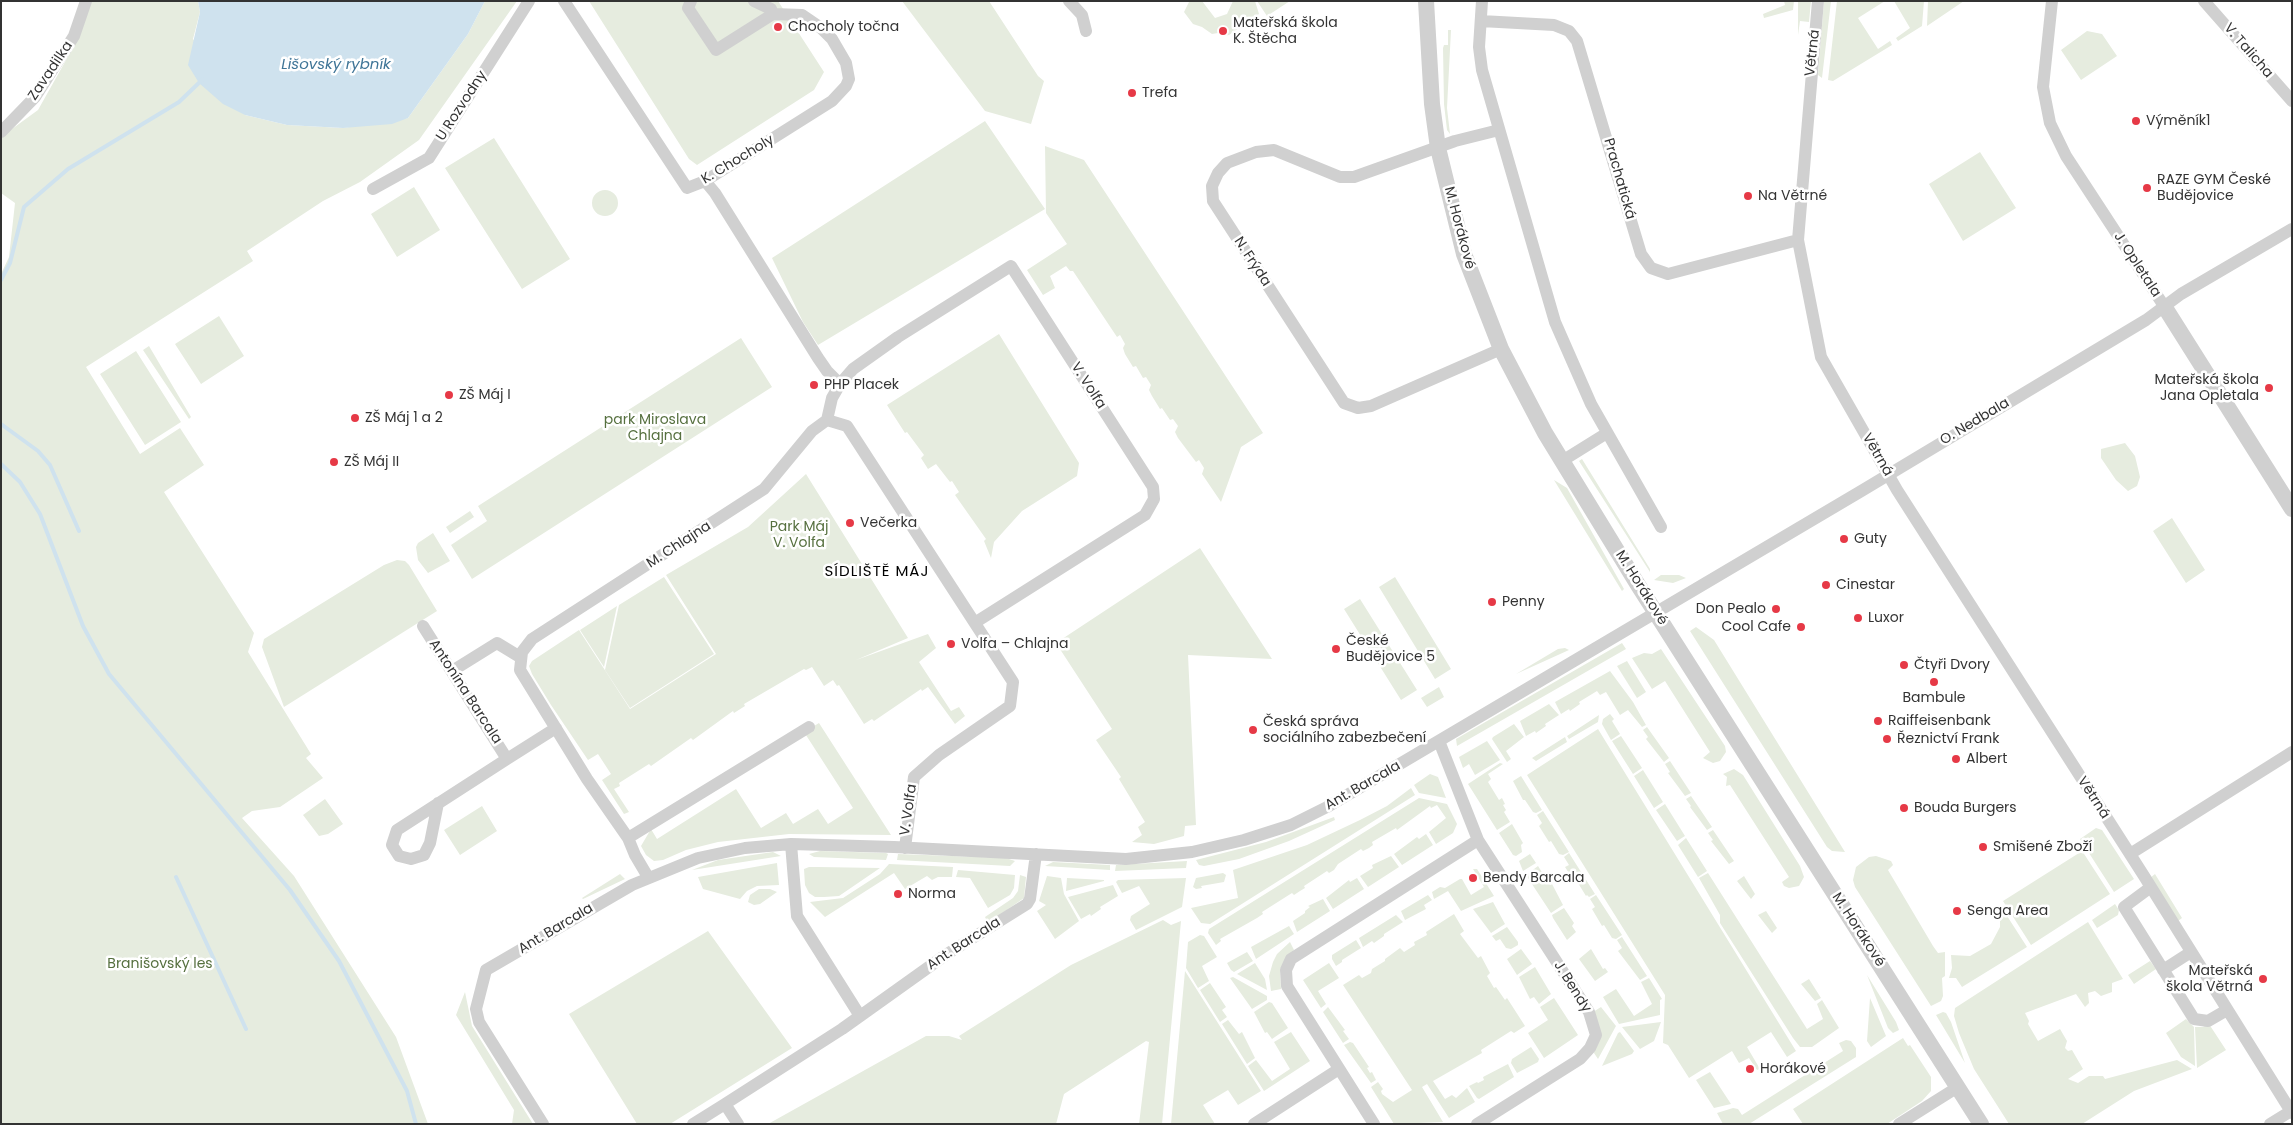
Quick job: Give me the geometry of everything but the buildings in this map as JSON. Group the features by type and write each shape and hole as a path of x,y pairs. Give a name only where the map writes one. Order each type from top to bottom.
{"street":[{"name":"Zavadilka","path":"1,132 35,97 74,36 86,1"},
{"name":"U Rozvodny","path":"374,190 429,158 529,1"},
{"name":"K. Chocholy","path":"564,1 687,188 705,181 832,101 843,92 849,79 846,63 841,52 821,28 802,15 791,13 773,14"},
{"path":"691,1 688,8 716,50 773,14 771,9 754,1"},
{"path":"1069,1 1082,15 1086,31"},
{"name":"M. Horákové","path":"1426,1 1432,104 1438,148 1464,254 1501,349 1562,461 1656,613 1981,1124"},
{"path":"1482,1 1479,46 1482,70 1555,322 1591,404 1661,527"},
{"name":"Větrná","path":"1818,1 1798,240 1821,357 1888,475 2151,887 2291,1112"},
{"name":"J. Opletala","path":"2052,1 2043,87 2050,123 2066,156 2164,306 2292,509"},
{"name":"V. Talicha","path":"2204,1 2292,101"},
{"name":"Prachatická","path":"1481,21 1554,25 1569,31 1577,41 1641,254 1651,268 1668,274 1798,240"},
{"path":"1438,148 1499,130"},
{"name":"N. Frýda","path":"1438,148 1354,176 1340,177 1274,150 1256,152 1228,163 1218,173 1212,186 1213,201 1344,403 1358,408 1371,406 1501,349"},
{"path":"705,181 715,193 818,358 827,371 840,384"},
{"name":"O. Nedbala","path":"1656,613 2146,320 2164,306 2292,229"},
{"name":"V. Volfa","path":"904,848 914,777 938,755 1010,706 1013,682 976,622 847,426 827,420 829,408 840,384 853,369 876,352 1011,266 1153,487 1154,498 1145,515 976,622"},
{"name":"M. Chlajna","path":"520,657 532,639 764,490 812,431 827,420"},
{"path":"1562,461 1607,433"},
{"name":"Ant. Barcala","path":"543,1124 479,1022 476,1009 486,970 648,877 698,858 745,848 791,844 1144,858 1192,852 1244,840 1292,825 1327,808 1656,613"},
{"name":"Antonína Barcala","path":"422,626 507,759"},
{"path":"452,671 497,643 520,657 520,670 628,838 635,855 648,877"},
{"path":"628,838 809,727"},
{"name":"Antonína Barcala","path":"438,803 430,843 424,855 411,859 399,856 392,845 397,830 438,803 556,728"},
{"name":"J. Bendy","path":"1439,741 1478,840 1589,1012 1596,1035 1590,1048 1580,1059 1477,1124"},
{"path":"2130,854 2292,752"},
{"path":"1374,1124 1287,986 1286,970 1291,959 1478,840"},
{"path":"791,844 797,916 860,1016"},
{"name":"Ant. Barcala","path":"693,1124 860,1016 947,954 1027,904 1030,900 1036,854"},
{"path":"2151,887 2124,907 2194,1020 2208,1021 2227,1010"},
{"path":"2163,970 2191,952"},
{"path":"1254,1124 1338,1069"},
{"path":"1899,1124 1958,1087"},
{"path":"725,1104 738,1124"},
{"path":"2270,1124 2291,1112"}],"green space":[{"name":"Branišovský les","path":"91,1 198,1 200,12 193,39 245,115 287,125 343,128 408,118 468,34 485,1 517,1 419,140 360,182 323,201 247,251 253,261 86,367 140,454 180,428 204,465 164,492 254,633 248,652 311,754 306,758 323,778 280,807 252,811 242,818 294,876 396,1037 428,1124 1,1124 1,274 9,257 15,203 1,193 1,137 38,110 79,37"},
{"path":"589,1 778,1 824,72 814,90 697,165 689,159"},
{"path":"902,1 989,1 1038,76 1044,81 1031,124 985,111"},
{"path":"1202,1 1215,18 1227,14 1233,1 1255,1 1259,14 1229,35 1212,34 1202,27 1193,24 1184,12 1189,2"},
{"path":"1257,1 1290,1 1267,16"},
{"path":"1784,1 1794,1 1793,10 1764,18 1763,14 1785,5"},
{"path":"1798,1 1811,1 1809,22 1800,21 1798,35"},
{"path":"1824,1 1831,1 1822,78 1818,75"},
{"path":"1837,1 1885,1 1858,18 1878,49 1890,41 1892,45 1833,81 1828,80"},
{"path":"1894,1 1924,1 1922,26 1898,41 1896,38 1910,28"},
{"path":"1928,1 1964,1 1927,26"},
{"path":"1448,30 1451,30 1447,108 1450,134 1447,130 1444,104 1443,48 1444,45 1448,45"},
{"path":"2087,31 2102,34 2117,56 2081,80 2061,50"},
{"path":"985,121 1045,209 818,345 803,322 772,258"},
{"path":"494,138 570,259 522,289 445,168"},
{"path":"1045,146 1084,160 1263,433 1241,447 1221,502 1202,474 1204,468 1199,460 1196,462 1178,438 1175,432 1178,426 1173,419 1170,420 1162,408 1160,409 1149,390 1151,385 1146,377 1143,378 1136,366 1133,367 1125,354 1123,348 1125,344 1120,335 1117,337 1073,271 1070,271 1066,266 1050,276 1055,288 1043,295 1027,270 1067,244 1046,213"},
{"path":"1980,152 2016,208 1963,241 1929,184"},
{"path":"414,187 440,230 397,257 371,214"},
{"path":"605,190 614,194 618,203 614,212 605,216 596,212 592,203 596,194"},
{"path":"219,316 244,356 201,384 175,344"},
{"path":"999,334 1079,463 1077,476 1022,511 994,542 991,558 984,541 986,539 955,495 959,492 952,481 950,482 936,464 928,469 921,458 924,455 907,432 905,433 887,405"},
{"name":"park Miroslava Chlajna","path":"741,338 772,387 472,579 451,545 487,521 478,506"},
{"path":"149,346 191,417 189,419 143,350"},
{"path":"136,351 181,422 145,445 100,374"},
{"path":"2125,443 2135,456 2140,477 2137,486 2128,491 2116,480 2101,458 2101,449"},
{"path":"1582,459 1650,569 1650,572 1579,461"},
{"name":"Park Máj V. Volfa","path":"806,474 908,638 856,660 928,634 936,648 919,662 951,711 959,707 965,716 955,724 928,687 922,691 921,689 874,721 872,719 864,724 839,685 837,686 833,680 824,686 812,667 804,669 744,704 745,706 734,713 733,711 693,740 691,738 651,766 649,764 619,783 620,786 614,789 629,812 624,814 602,780 611,774 598,754 588,760 551,705 529,666 532,661 579,630 630,709 716,654 666,575 748,527"},
{"path":"1554,480 1567,488 1624,589 1622,591"},
{"path":"470,511 474,517 450,533 446,527"},
{"path":"2172,518 2205,570 2186,583 2153,531"},
{"path":"433,533 450,561 428,573 418,560 416,547 418,543"},
{"path":"1200,548 1272,659 1188,655 1196,825 1185,826 1184,836 1154,844 1132,842 1142,835 1138,827 1145,822 1119,779 1121,777 1096,740 1112,729 1056,643"},
{"path":"397,560 405,561 409,565 437,611 284,707 262,647 264,639 384,565"},
{"path":"1661,575 1679,575 1686,578 1673,583 1654,580"},
{"path":"664,577 714,654 630,708 605,670 619,605"},
{"path":"1395,577 1451,669 1435,679 1379,587"},
{"path":"1360,599 1417,690 1401,700 1344,609"},
{"path":"617,606 604,667 580,630"},
{"path":"1696,627 1714,640 1845,852 1832,851 1827,847 1690,631"},
{"path":"1622,643 1626,649 1457,746 1456,739"},
{"path":"1565,648 1569,650 1516,674 1558,649"},
{"path":"1661,649 1725,746 1726,752 1720,761 1713,763 1703,758 1710,752 1665,681 1652,689 1632,658 1644,653 1652,654"},
{"path":"1627,661 1646,692 1637,698 1617,666"},
{"path":"1610,671 1633,702 1646,725 1642,727 1628,710 1620,715 1606,692 1600,695 1597,691 1579,702 1580,704 1570,711 1569,709 1561,714 1555,702"},
{"path":"1439,687 1444,697 1427,707 1421,698"},
{"path":"1549,704 1559,715 1545,724 1546,726 1536,733 1535,731 1526,736 1520,721"},
{"path":"1610,714 1620,734 1611,740 1602,724 1603,719"},
{"path":"1599,715 1598,722 1569,739 1567,736"},
{"path":"819,723 891,835 789,834 718,842 686,850 663,860 654,861 646,855 641,846 651,829 657,839 736,789 761,828 786,813 793,824 818,809 828,824 853,808 804,732"},
{"path":"1514,724 1524,737 1506,751 1511,759 1507,762 1492,739"},
{"path":"1647,727 1669,758 1664,762 1646,739 1648,737 1643,730"},
{"path":"1598,729 1796,1051 1787,1057 1771,1032 1747,1047 1760,1069 1757,1070 1749,1058 1739,1063 1732,1051 1689,1078 1668,1045 1663,1043 1665,995 1527,775"},
{"path":"1621,736 1642,768 1633,774 1612,741"},
{"path":"1565,737 1567,742 1536,761 1532,758"},
{"path":"1487,741 1500,760 1475,775 1469,764 1463,768 1459,757"},
{"path":"1670,761 1691,793 1685,796 1668,773 1670,772 1665,764"},
{"path":"1500,763 1503,764 1488,774 1491,779 1488,782 1499,800 1502,798 1506,810 1504,812 1510,822 1497,830 1468,784"},
{"path":"1734,769 1743,775 1800,866 1804,877 1799,886 1789,888 1784,886 1782,882 1789,877 1730,785 1726,786 1727,777 1723,774"},
{"path":"1643,770 1663,802 1654,808 1634,776"},
{"path":"1430,774 1438,777 1446,798 1419,793 1414,785"},
{"path":"1521,776 1542,810 1536,813 1533,812 1525,800 1523,800 1513,781"},
{"path":"1411,788 1415,795 1210,924 1201,923 1191,908 1238,898 1233,870 1307,845 1387,806"},
{"path":"1691,796 1712,827 1707,830 1686,799"},
{"path":"1419,798 1447,804 1457,824 1453,833 1436,844 1429,832 1446,818 1437,805 1431,808 1430,806 1397,830 1396,828 1372,842 1373,845 1369,848 1363,851 1361,849 1338,864 1334,870 1329,873 1327,871 1294,895 1292,893 1262,912 1263,914 1257,918 1220,939 1221,941 1216,945 1208,933 1209,929"},
{"path":"325,799 343,824 328,834 319,836 303,815"},
{"path":"1665,804 1685,836 1677,841 1656,810"},
{"path":"482,806 497,831 460,855 444,830"},
{"path":"1543,811 1569,852 1563,855 1559,854 1551,841 1549,842 1539,826 1542,823 1537,815"},
{"path":"1334,817 1335,820 1289,841 1239,859 1204,866 1199,865 1196,860 1266,842"},
{"path":"1512,824 1523,843 1521,845 1522,852 1516,856 1513,855 1499,833"},
{"path":"2096,828 2102,830 2134,879 2114,892 2080,839"},
{"path":"1713,830 1734,861 1729,864 1711,841 1713,840 1708,833"},
{"path":"1426,834 1433,845 1402,865 1394,854 1417,837 1419,839"},
{"path":"1686,838 1707,871 1698,877 1678,845"},
{"path":"2077,843 2110,894 2031,945 2003,901 2079,853 2074,845"},
{"path":"820,851 888,854 886,860 814,857 809,854"},
{"path":"773,852 781,856 692,870 718,860"},
{"path":"1569,853 1595,894 1589,897 1586,896 1565,867 1569,865 1564,857"},
{"path":"898,854 1006,858 1015,861 1010,866 897,860"},
{"path":"1530,854 1536,863 1523,871 1519,861"},
{"path":"1391,856 1399,867 1368,887 1360,876 1373,868 1372,865"},
{"path":"1876,856 1891,861 1893,865 1888,870 1933,946 1938,953 1945,952 1945,976 1942,978 1943,996 1941,1001 1931,1006 1855,887 1853,880 1856,867 1869,857"},
{"path":"1187,861 1186,868 1115,871 1116,865"},
{"path":"1053,862 1110,865 1110,870 1045,866"},
{"path":"777,863 779,885 757,886 747,891 740,899 703,889 698,877"},
{"path":"889,864 953,867 952,877 938,877 932,880 927,876 905,889 894,873 825,917 810,902 843,898 880,874"},
{"path":"1538,866 1550,885 1552,884 1563,905 1551,913 1526,875"},
{"path":"809,867 880,868 839,896 815,897 809,893 805,885 804,869"},
{"path":"1473,869 1477,869 1494,896 1461,911 1448,891 1434,899 1432,892 1440,887 1445,888 1460,879 1462,879 1471,895 1484,887"},
{"path":"958,870 1015,875 1014,888 1010,895 988,908 970,878 956,877"},
{"path":"1223,873 1226,875 1224,882 1201,886 1202,888 1196,889 1193,887 1196,878"},
{"path":"1708,873 1807,1029 1823,1019 1817,1004 1822,1000 1839,1028 1812,1047 1800,1047 1720,923 1720,915 1699,878"},
{"path":"620,874 625,879 582,898"},
{"path":"2155,874 2182,918 2178,921 2150,878"},
{"path":"1020,875 1026,877 1024,898 988,923 985,917 1013,898 1018,891"},
{"path":"1047,876 1061,878 1064,894 1079,921 1055,939 1037,911 1046,905 1039,901"},
{"path":"1744,876 1755,894 1751,899 1737,881"},
{"path":"1067,878 1104,880 1104,881 1066,891"},
{"path":"1186,878 1182,907 1136,930 1130,920 1131,916 1150,904 1139,886 1122,893 1116,882 1118,880"},
{"path":"1357,878 1364,889 1333,909 1326,898 1349,880 1350,882"},
{"path":"1113,885 1118,896 1100,907 1101,909 1091,916 1090,914 1081,919 1068,897"},
{"path":"759,889 770,889 777,892 760,904 754,905 748,902 750,895"},
{"path":"1428,895 1432,900 1424,905 1426,909 1405,920 1401,911"},
{"path":"1596,895 1622,935 1616,939 1612,938 1604,925 1602,926 1592,909 1595,907 1590,899"},
{"path":"1323,899 1330,911 1297,932 1293,921 1305,913 1310,907 1308,906"},
{"path":"1493,902 1505,924 1491,933 1473,909"},
{"path":"2115,904 2119,910 2118,915 2097,928 2092,920"},
{"path":"2000,905 2027,947 1962,987 1956,978 1949,978 1952,968 1951,955 1970,956 1991,944 2000,927"},
{"path":"1564,908 1574,923 1572,926 1576,932 1567,940 1552,915"},
{"path":"1766,911 1777,928 1772,933 1758,915"},
{"path":"1454,914 1464,931 1460,934 1478,958 1481,956 1490,973 1487,976 1494,988 1496,987 1505,1000 1507,998 1525,1026 1514,1033 1511,1031 1481,1050 1482,1053 1433,1081 1445,1099 1452,1095 1456,1098 1467,1088 1475,1102 1449,1118 1427,1084 1422,1087 1443,1122 1394,1124 1371,1087 1378,1082 1383,1089 1381,1091 1382,1094 1393,1102 1412,1090 1343,985 1359,975 1362,978 1371,973 1372,969 1400,948 1404,952 1415,945 1414,942 1427,935 1426,932"},
{"path":"1396,915 1403,922 1374,943 1372,941 1363,947 1359,938"},
{"path":"1163,920 1171,925 1181,921 1162,1124 1139,1124 1149,1042 1146,1041 1064,1094 1056,1124 768,1124 926,1036 949,1036 962,1040 959,1036 1071,965"},
{"path":"2088,922 2123,979 2112,983 2112,992 2101,996 2095,991 2088,993 2089,1003 2085,1007 2076,994 2025,1013 2029,1021 2028,1024 2038,1041 2060,1029 2067,1041 2065,1048 2068,1051 2072,1050 2083,1069 2068,1079 2078,1083 2089,1076 2103,1076 2105,1079 2177,1060 2192,1069 2134,1091 2082,1124 2009,1124 1974,1069 1959,1033 1954,1016 1955,1008"},
{"path":"1289,926 1294,934 1256,959 1251,947"},
{"path":"1507,927 1518,942 1518,945 1511,949 1506,948 1500,939 1496,941 1492,936"},
{"path":"708,931 792,1048 670,1124 637,1124 569,1014"},
{"path":"1200,935 1204,936 1217,957 1202,966 1209,981 1198,988 1186,968 1188,942"},
{"path":"1622,937 1647,976 1640,980 1618,951 1622,948 1617,940"},
{"path":"1356,940 1361,948 1336,966 1332,955"},
{"path":"1290,942 1294,950 1280,969 1281,989 1271,991 1269,976 1273,962 1277,954"},
{"path":"1521,949 1532,964 1517,975 1507,959"},
{"path":"1591,949 1603,969 1605,968 1608,972 1595,981 1579,959"},
{"path":"1247,952 1253,961 1234,972 1231,970 1227,963"},
{"path":"2150,961 2156,969 2134,984 2128,975"},
{"path":"1255,963 1265,979 1267,990 1237,974"},
{"path":"1329,963 1339,978 1318,991 1326,1004 1321,1008 1303,980"},
{"path":"1535,967 1551,994 1539,1004 1534,997 1530,999 1519,977"},
{"path":"1185,971 1261,1091 1238,1105 1228,1090 1203,1105 1215,1124 1171,1124"},
{"path":"1867,975 1899,1030 1893,1033 1888,1028"},
{"path":"1233,977 1267,996 1267,1000 1252,1009 1230,978"},
{"path":"1649,978 1662,999 1660,1000 1660,1015 1619,1024 1603,997 1616,989 1634,1016 1652,1004 1641,982"},
{"path":"1809,979 1821,998 1815,1001 1801,984"},
{"path":"1210,983 1226,1007 1222,1010 1227,1017 1220,1022 1200,990"},
{"path":"465,992 472,1026 533,1124 512,1124 514,1110 456,1015"},
{"path":"1554,998 1578,1035 1544,1058 1528,1033 1548,1020 1540,1007"},
{"path":"1870,998 1886,1036 1871,1047 1867,1041"},
{"path":"1269,1002 1272,1003 1288,1028 1272,1039 1267,1032 1265,1033 1254,1012"},
{"path":"1328,1007 1345,1030 1343,1031 1349,1039 1343,1043 1323,1012"},
{"path":"1601,1007 1616,1026 1598,1059 1594,1053 1600,1031 1593,1012"},
{"path":"1943,1012 1946,1013 1951,1022 1965,1063 1936,1015"},
{"path":"2186,1019 2194,1027 2195,1066 2181,1057 2166,1033"},
{"path":"1228,1020 1239,1034 1242,1032 1255,1058 1247,1064 1222,1024"},
{"path":"1661,1022 1654,1041 1640,1049 1622,1027"},
{"path":"2209,1024 2226,1050 2197,1068 2195,1027 2203,1027"},
{"path":"1291,1032 1310,1061 1264,1091 1248,1066 1256,1060 1272,1081 1290,1069 1274,1042"},
{"path":"1620,1032 1634,1051 1632,1054 1602,1066 1618,1033"},
{"path":"1903,1038 1908,1046 1910,1045 1931,1077 1931,1091 1922,1101 1887,1124 1803,1124 1793,1109"},
{"path":"1846,1040 1851,1041 1856,1048 1856,1057 1749,1124 1723,1124 1717,1113 1733,1108 1738,1109 1742,1115 1843,1051 1839,1043"},
{"path":"1350,1042 1353,1043 1369,1067 1367,1068 1370,1073 1372,1072 1376,1080 1371,1083 1344,1045"},
{"path":"1531,1047 1539,1059 1538,1062 1517,1073 1511,1063 1512,1059"},
{"path":"1508,1064 1514,1077 1479,1099 1477,1098 1469,1086 1484,1080 1483,1077"},
{"path":"1710,1072 1731,1104 1714,1108 1696,1080"}],"water":[{"name":"Lišovský rybník","path":"198,1 485,1 468,34 408,118 392,124 343,128 287,125 245,115 223,104 199,83 188,65 200,12"}],"waterway":[{"path":"1,280 10,263 24,207 68,169 179,102 203,79"},
{"path":"1,424 38,451 50,465 79,531"},
{"path":"1,464 20,482 40,514 83,626 109,674 290,890 339,961 407,1091 416,1124"},
{"path":"176,877 246,1029"}],"place":[{"name":"Chocholy točna","path":"778,27"},
{"name":"Mateřská škola K. Štěcha","path":"1223,31"},
{"name":"Trefa","path":"1132,93"},
{"name":"Výměník1","path":"2136,121"},
{"name":"RAZE GYM České Budějovice","path":"2147,188"},
{"name":"Na Větrné","path":"1748,196"},
{"name":"PHP Placek","path":"814,385"},
{"name":"Mateřská škola Jana Opletala","path":"2269,388"},
{"name":"ZŠ Máj I","path":"449,395"},
{"name":"ZŠ Máj 1 a 2","path":"355,418"},
{"name":"ZŠ Máj II","path":"334,462"},
{"name":"Večerka","path":"850,523"},
{"name":"Guty","path":"1844,539"},
{"name":"Cinestar","path":"1826,585"},
{"name":"Penny","path":"1492,602"},
{"name":"Don Pealo","path":"1776,609"},
{"name":"Luxor","path":"1858,618"},
{"name":"Cool Cafe","path":"1801,627"},
{"name":"Volfa – Chlajna","path":"951,644"},
{"name":"České Budějovice 5","path":"1336,649"},
{"name":"Čtyři Dvory","path":"1904,665"},
{"name":"Bambule","path":"1934,682"},
{"name":"Raiffeisenbank","path":"1878,721"},
{"name":"Česká správa sociálního zabezbečení","path":"1253,730"},
{"name":"Řeznictví Frank","path":"1887,739"},
{"name":"Albert","path":"1956,759"},
{"name":"Bouda Burgers","path":"1904,808"},
{"name":"Smišené Zboží","path":"1983,847"},
{"name":"Bendy Barcala","path":"1473,878"},
{"name":"Norma","path":"898,894"},
{"name":"Senga Area","path":"1957,911"},
{"name":"Mateřská škola Větrná","path":"2263,979"},
{"name":"Horákové","path":"1750,1069"}],"district":[{"name":"SÍDLIŠTĚ MÁJ","path":"877,572"}]}
